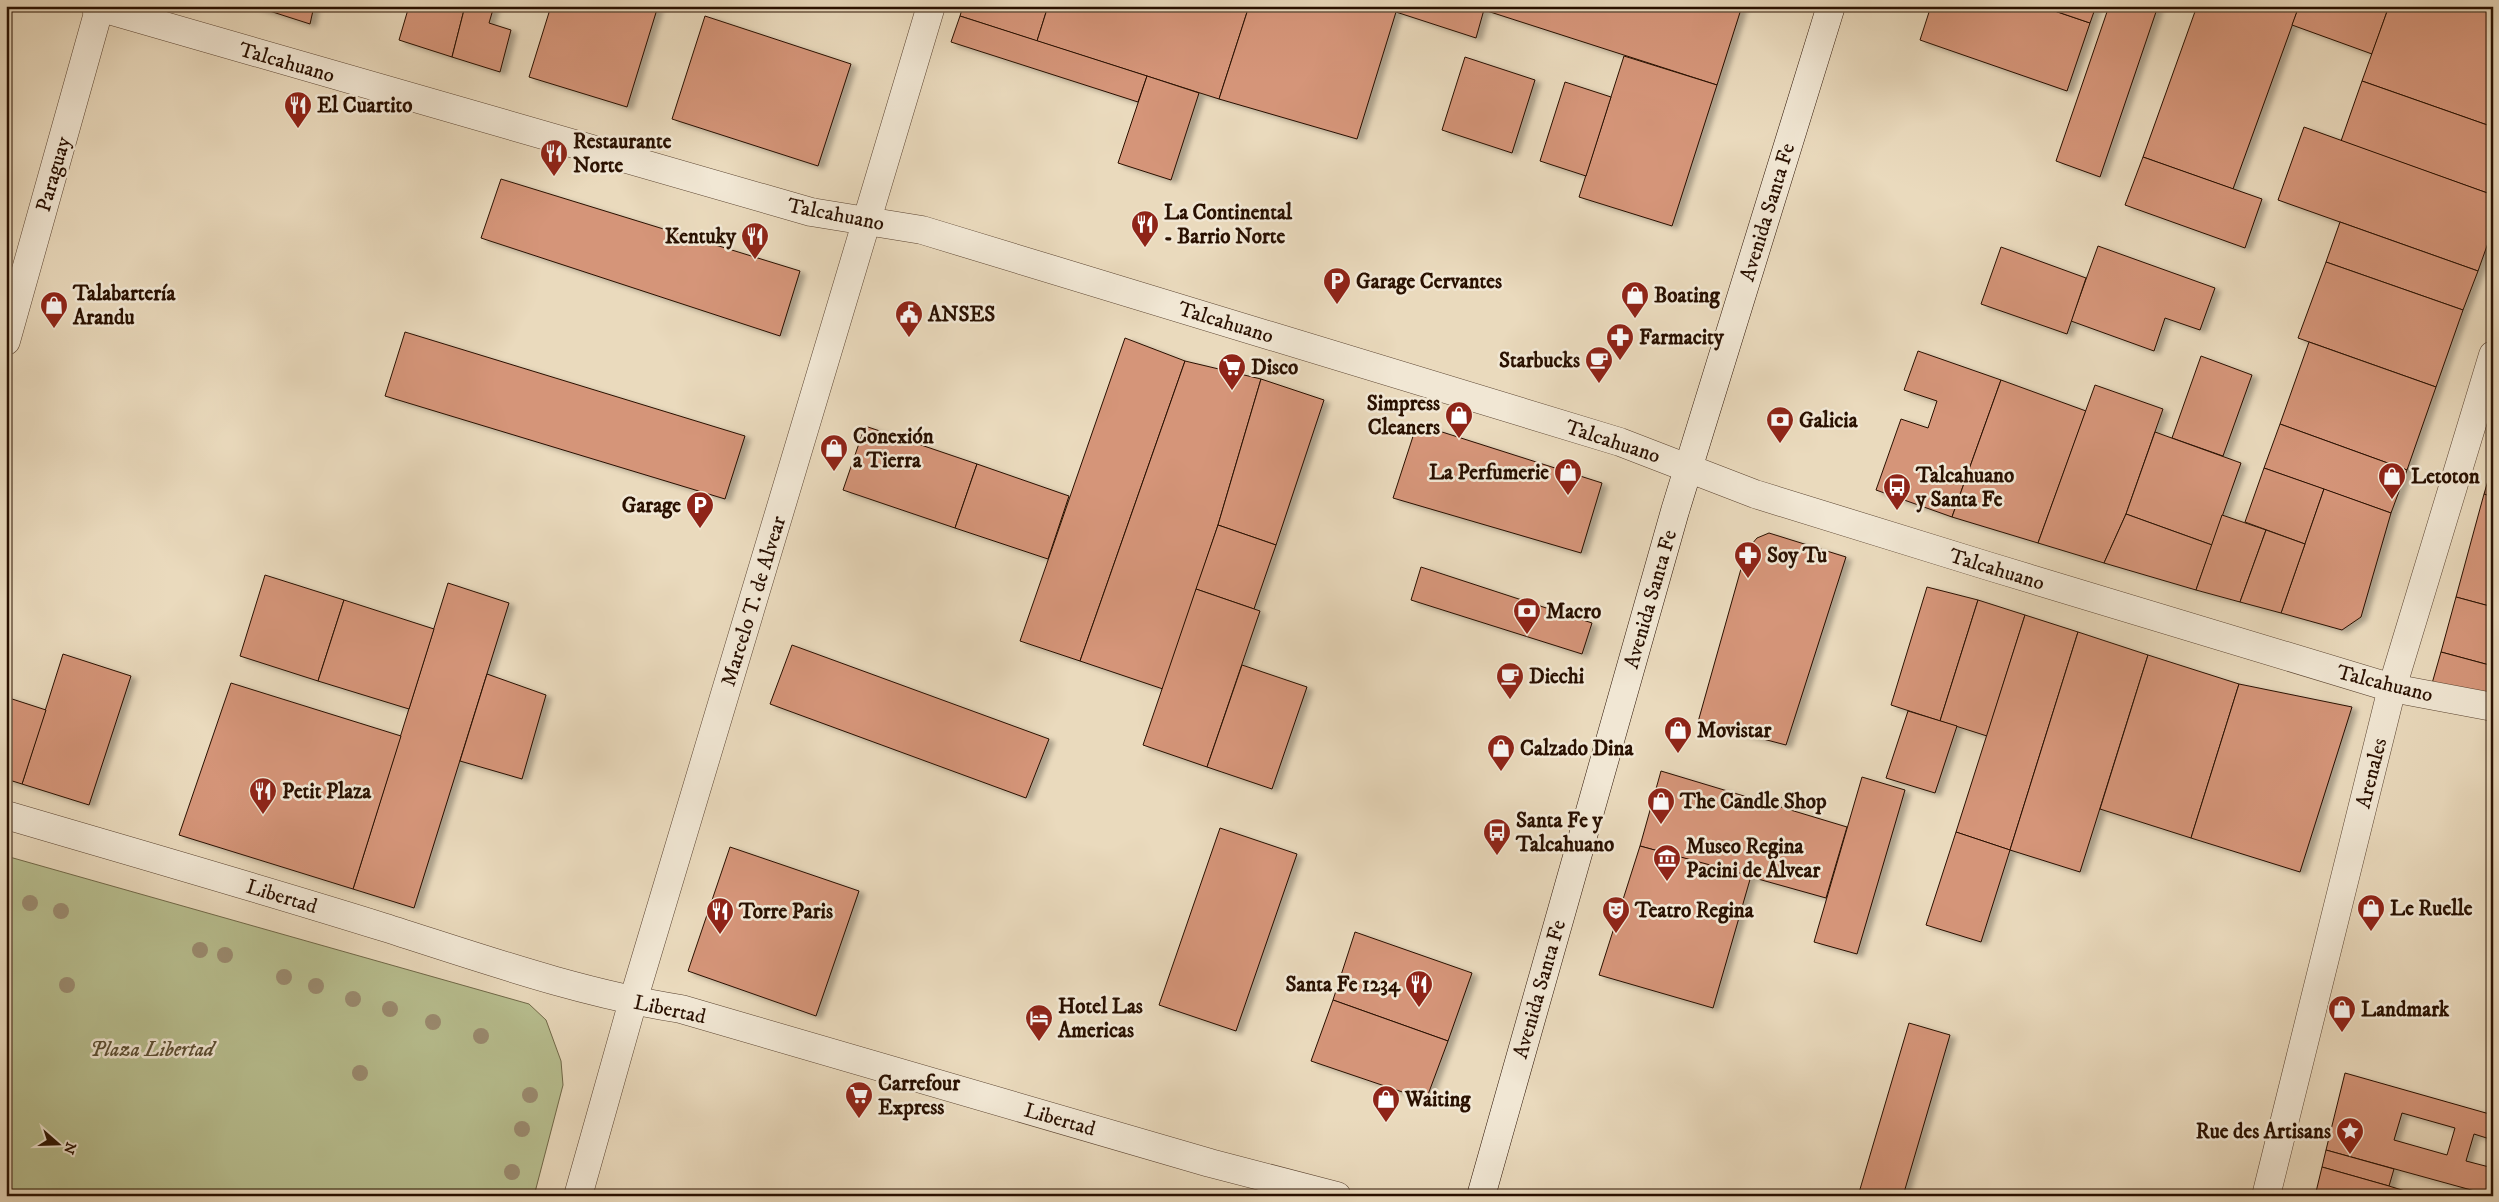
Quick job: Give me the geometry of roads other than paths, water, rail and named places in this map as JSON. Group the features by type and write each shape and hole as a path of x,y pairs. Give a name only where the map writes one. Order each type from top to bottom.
{"street":[{"name":"Marcelo T. de Alvear","path":"578,1196 632,1001 868,221 931,6"},
{"name":"Avenida Santa Fe","path":"1481,1196 1688,467 1831,6"},
{"name":"Talcahuano","path":"98,7 811,212 922,230 1620,442 1764,496 1988,566 2392,688 2493,707"},
{"name":"Paraguay","path":"6,341 98,7"},
{"name":"Arenales","path":"2266,1196 2392,688 2493,355"},
{"name":"Libertad","path":"6,815 271,892 570,985 632,1001 681,1009 1210,1162 1337,1196"}],"place":[{"name":"El Cuartito","path":"298,129"},
{"name":"Restaurante Norte","path":"554,177"},
{"name":"La Continental - Barrio Norte","path":"1145,248"},
{"name":"Kentuky","path":"755,260"},
{"name":"Garage Cervantes","path":"1337,305"},
{"name":"Boating","path":"1635,319"},
{"name":"Talabartería Arandu","path":"54,329"},
{"name":"ANSES","path":"909,338"},
{"name":"Farmacity","path":"1620,361"},
{"name":"Starbucks","path":"1599,384"},
{"name":"Disco","path":"1232,391"},
{"name":"Simpress Cleaners","path":"1459,439"},
{"name":"Galicia","path":"1780,444"},
{"name":"Conexión a Tierra","path":"834,472"},
{"name":"La Perfumerie","path":"1568,496"},
{"name":"Letoton","path":"2392,500"},
{"name":"Talcahuano y Santa Fe","path":"1897,511"},
{"name":"Garage","path":"700,529"},
{"name":"Soy Tu","path":"1748,579"},
{"name":"Macro","path":"1527,635"},
{"name":"Diechi","path":"1510,700"},
{"name":"Movistar","path":"1678,754"},
{"name":"Calzado Dina","path":"1501,772"},
{"name":"Petit Plaza","path":"263,815"},
{"name":"The Candle Shop","path":"1661,825"},
{"name":"Santa Fe y Talcahuano","path":"1497,856"},
{"name":"Museo Regina Pacini de Alvear","path":"1667,882"},
{"name":"Le Ruelle","path":"2371,932"},
{"name":"Teatro Regina","path":"1616,934"},
{"name":"Torre Paris","path":"720,935"},
{"name":"Santa Fe 1234","path":"1419,1008"},
{"name":"Landmark","path":"2342,1033"},
{"name":"Hotel Las Americas","path":"1039,1042"},
{"name":"Carrefour Express","path":"859,1119"},
{"name":"Waiting","path":"1386,1123"},
{"name":"Rue des Artisans","path":"2350,1155"}],"park label":[{"name":"Plaza Libertad","path":"152,1049"}]}
